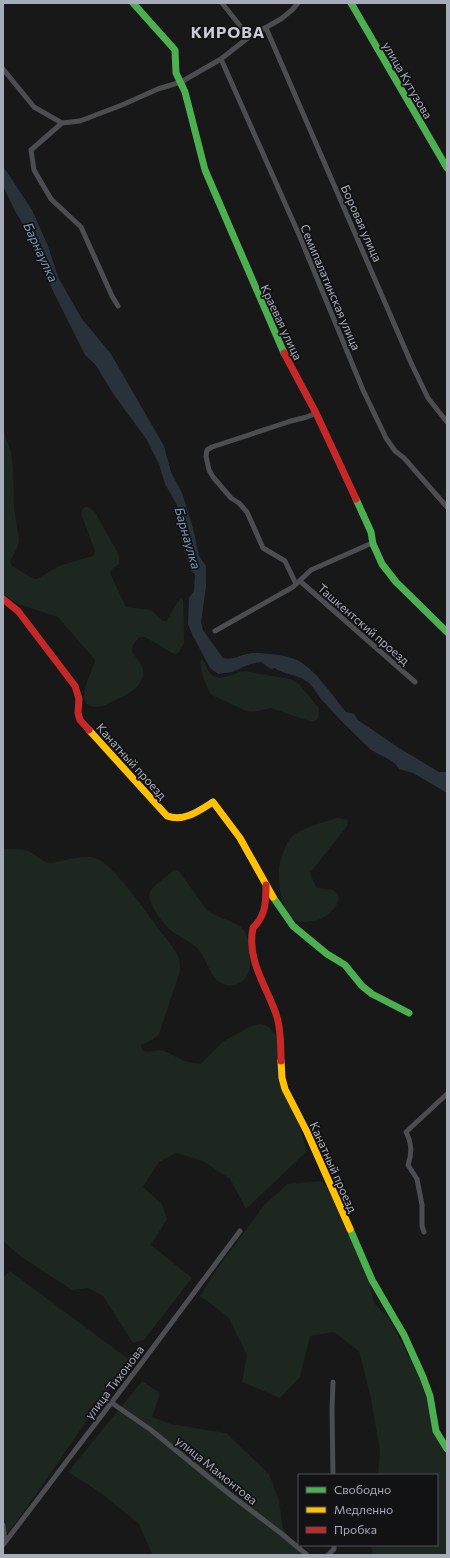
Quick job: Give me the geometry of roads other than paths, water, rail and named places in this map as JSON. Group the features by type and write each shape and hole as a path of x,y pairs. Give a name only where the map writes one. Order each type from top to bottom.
{"street":[{"name":"Краевая улица","path":"135,3 173,47 176,55 176,73 185,92 204,170 287,359 316,413 371,532 372,543 379,562 393,580 447,632"},
{"path":"222,3 249,37"},
{"path":"118,306 81,228 51,199 34,170 31,150 62,123 80,121 162,88 181,82 221,59 249,37 288,14 298,3"},
{"name":"улица Кутузова","path":"351,3 447,168"},
{"name":"Боровая улица","path":"266,28 412,365 428,398 447,422"},
{"name":"Семипалатинская улица","path":"221,59 300,237 363,390 386,438 395,451 404,458 447,507"},
{"path":"3,69 34,107 62,123"},
{"name":"Ташкентский проезд","path":"316,413 209,449 206,456 209,470 231,498 239,503 247,512 254,523 266,551 285,561 298,582 415,682"},
{"path":"215,631 298,582 311,570 372,543"},
{"name":"Канатный проезд","path":"3,599 18,611 75,686 79,699 78,713 80,720 106,747 161,810 168,816 178,819 188,816 213,802 240,838 275,901 293,926 327,954 345,965 362,986 372,994 409,1013"},
{"name":"Канатный проезд","path":"266,884 264,913 259,922 253,928 252,950 258,971 277,1018 281,1045 282,1078 285,1089 310,1138 372,1280 404,1335 427,1386 436,1431 447,1449"},
{"path":"424,1232 422,1226 422,1205 417,1178 408,1165 411,1156 411,1143 406,1132 447,1094"},
{"name":"улица Тихонова","path":"4,1543 112,1403 240,1231"},
{"path":"333,1474 332,1408 334,1382"},
{"name":"улица Мамонтова","path":"112,1403 151,1430 307,1555"},
{"path":"3,1525 4,1543"},
{"path":"328,1555 334,1549 334,1546"}],"water":[{"name":"Барнаулка","path":"3,166 32,210 48,246 58,277 82,319 111,354 164,446 171,472 182,493 193,528 199,556 206,566 206,587 201,622 203,630 223,658 227,659 250,653 264,653 287,657 304,664 323,683 346,712 354,714 358,720 399,748 439,772 447,772 447,793 413,773 399,769 390,760 370,749 321,699 313,687 305,680 279,671 275,668 271,669 261,662 250,664 232,672 218,674 210,668 188,624 189,598 194,591 195,574 190,570 181,539 182,528 177,505 165,484 159,464 147,440 114,395 95,364 85,355 53,291 33,241 16,213 3,186"}],"district":[{"name":"КИРОВА","path":"228,31"}]}
